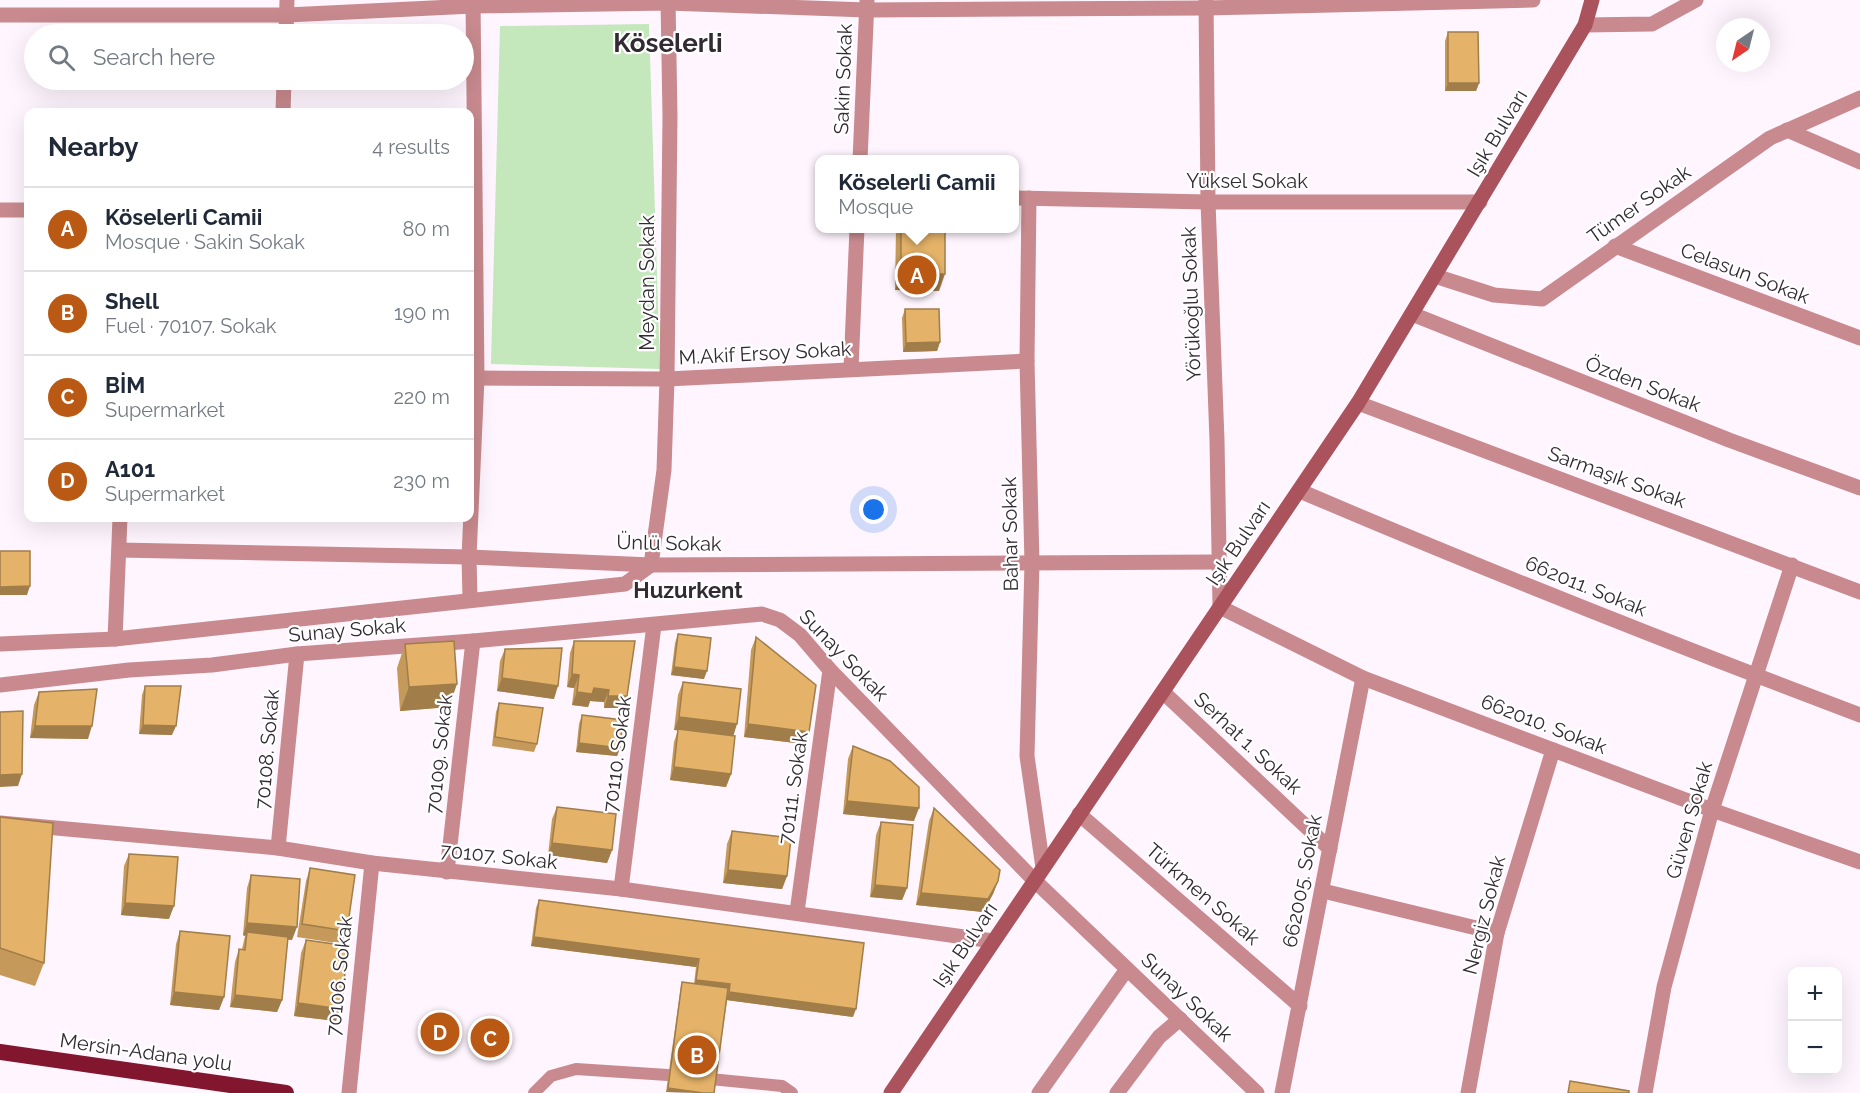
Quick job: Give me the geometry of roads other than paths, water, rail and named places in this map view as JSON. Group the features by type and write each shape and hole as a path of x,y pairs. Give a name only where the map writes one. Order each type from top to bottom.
{"highway":[{"name":"Mersin-Adana yolu","path":"0,1052 286,1093"}],"main road":[{"name":"Işık Bulvarı","path":"891,1093 1358,403 1585,25 1592,0"}],"street":[{"path":"0,15 473,3 668,2 867,5 1533,0"},
{"path":"1585,25 1652,24 1696,0"},
{"name":"Meydan Sokak","path":"651,565 664,470 667,380 670,116 668,2"},
{"path":"473,3 473,24"},
{"name":"Yörükoğlu Sokak","path":"1206,4 1208,202 1220,607"},
{"name":"Sakin Sokak","path":"860,155 867,5"},
{"path":"286,24 287,8"},
{"path":"283,108 284,90"},
{"path":"473,90 473,108"},
{"name":"Tümer Sokak","path":"1435,276 1494,295 1542,298 1770,138 1860,98"},
{"path":"1786,130 1860,162"},
{"name":"Yüksel Sokak","path":"1022,198 1208,202 1480,202"},
{"name":"Bahar Sokak","path":"1022,198 1032,563 1027,756 1038,874"},
{"path":"0,210 24,210"},
{"path":"851,369 857,233"},
{"name":"Celasun Sokak","path":"1614,246 1860,338"},
{"name":"Özden Sokak","path":"1412,314 1718,436 1860,488"},
{"name":"M.Akif Ersoy Sokak","path":"474,378 667,380 1027,361"},
{"name":"Sarmaşık Sokak","path":"1358,403 1860,592"},
{"name":"662011. Sokak","path":"1300,491 1440,551 1860,715"},
{"path":"115,639 120,522"},
{"path":"470,522 470,599"},
{"name":"Ünlü Sokak","path":"119,550 469,557 651,565 1219,562"},
{"name":"Sunay Sokak","path":"0,644 115,639 625,584 651,565"},
{"name":"Güven Sokak","path":"1645,1093 1664,987 1712,810 1792,565"},
{"name":"662010. Sokak","path":"1220,607 1363,678 1712,810 1860,862"},
{"name":"Sunay Sokak","path":"0,685 129,670 212,665 297,654 473,641 762,614 780,620 800,636 830,670 1038,874 1127,969 1257,1093"},
{"name":"70110. Sokak","path":"621,889 654,624"},
{"name":"70109. Sokak","path":"447,872 473,641"},
{"name":"70108. Sokak","path":"278,848 297,654"},
{"name":"70111. Sokak","path":"797,912 830,670"},
{"name":"662005. Sokak","path":"1282,1093 1363,678"},
{"name":"Serhat 1. Sokak","path":"1163,692 1330,849"},
{"name":"Nergiz Sokak","path":"1468,1093 1497,933 1553,750"},
{"name":"Türkmen Sokak","path":"1079,814 1300,1005"},
{"name":"70107. Sokak","path":"0,823 278,848 447,872 621,889 993,941"},
{"name":"70106. Sokak","path":"349,1093 372,863"},
{"path":"1323,891 1497,933"},
{"path":"1039,1093 1127,969"},
{"path":"1117,1093 1159,1037 1180,1019"}],"lane":[{"path":"534,1093 551,1076 576,1069 659,1074 782,1086 792,1093"}],"place":[{"name":"Köselerli Camii","path":"917,275"},
{"name":"A101","path":"440,1032"},
{"name":"BİM","path":"490,1038"},
{"name":"Shell","path":"697,1055"}],"district":[{"name":"Köselerli","path":"668,43"},
{"name":"Huzurkent","path":"688,590"}]}
